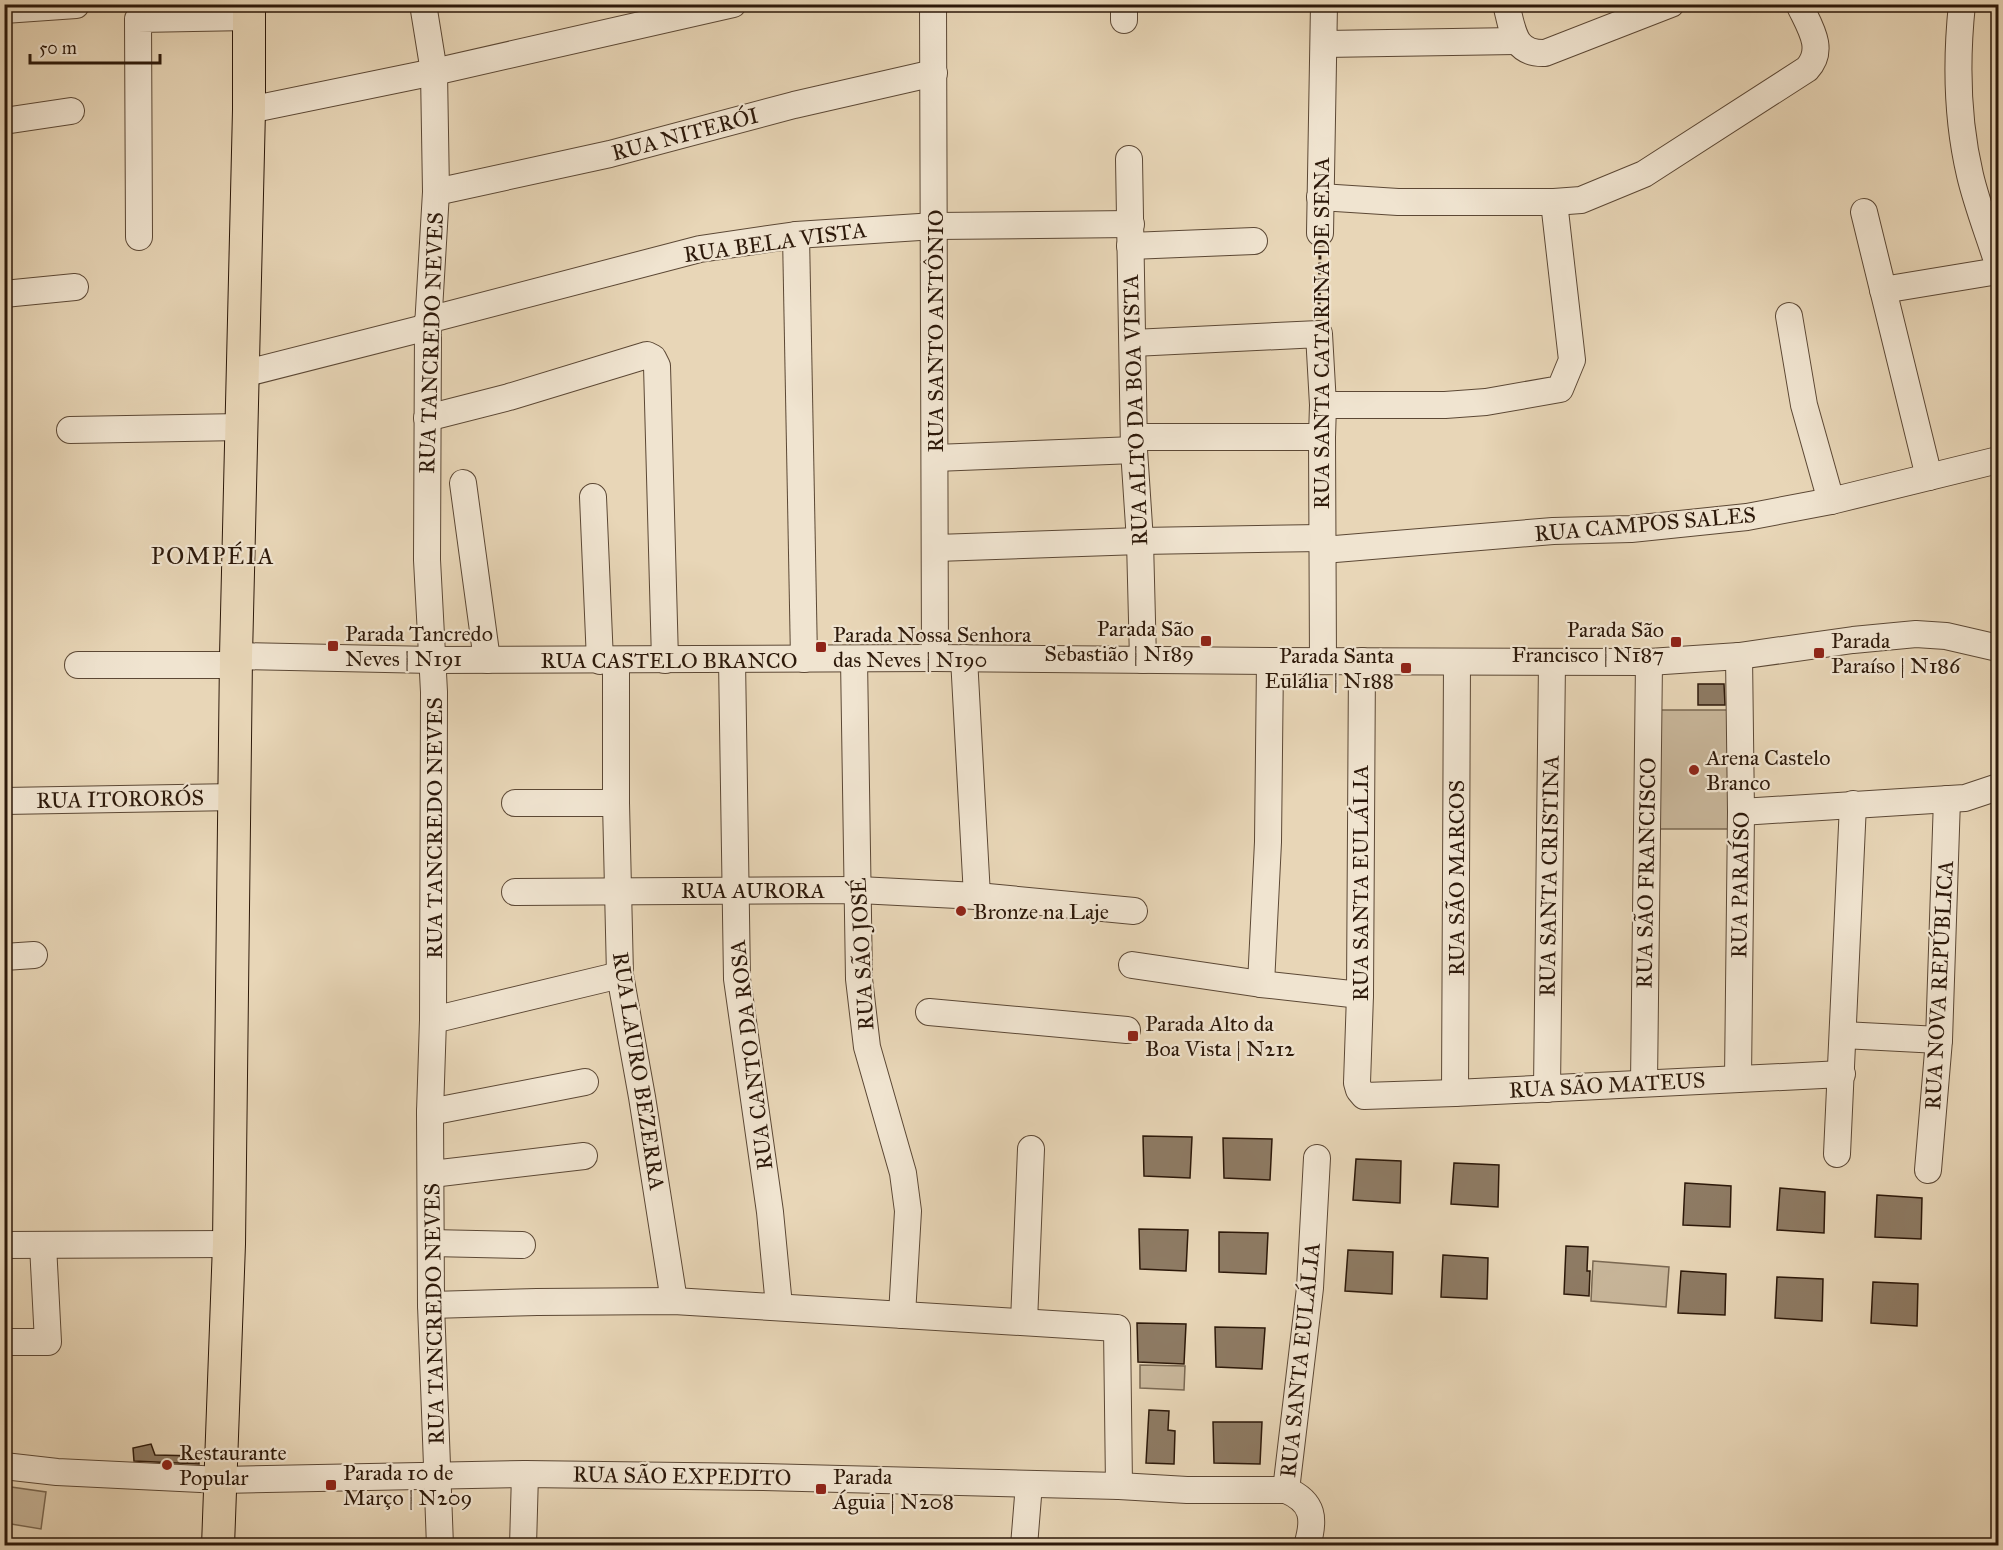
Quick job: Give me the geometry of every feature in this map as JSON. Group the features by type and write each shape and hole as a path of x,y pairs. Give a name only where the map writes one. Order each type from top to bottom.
{"main road":[{"path":"218,1545 229,1244 236,660 249,110 249,11"}],"street":[{"name":"RUA TANCREDO NEVES","path":"423,4 434,72 435,192 428,324 427,560 433,660 431,1305 440,1545"},
{"path":"249,110 434,72 733,4"},
{"name":"RUA SANTO ANTÔNIO","path":"933,4 935,658"},
{"name":"RUA SANTA CATARINA DE SENA","path":"1320,233 1324,4"},
{"path":"1506,4 1516,41 1526,50 1537,53 1545,52 1671,4"},
{"path":"1320,197 1398,202 1581,200 1644,174 1808,69 1814,63 1817,52 1815,39 1799,4"},
{"path":"1962,4 1959,89 1964,139 1970,176 1998,264"},
{"path":"4,10 76,5"},
{"path":"139,237 138,19 249,11"},
{"path":"1324,44 1516,41"},
{"name":"RUA NITERÓI","path":"435,192 610,154 794,105 934,73"},
{"path":"4,121 71,111"},
{"name":"RUA ALTO DA BOA VISTA","path":"1129,159 1134,443 1140,541 1143,660"},
{"path":"1323,405 1445,405 1486,402 1560,388 1572,360 1554,202"},
{"path":"1864,212 1929,477"},
{"name":"RUA BELA VISTA","path":"243,374 700,249 796,235 935,226 1254,241"},
{"path":"796,235 804,659"},
{"path":"1883,290 1998,271"},
{"path":"4,294 75,287"},
{"path":"1789,316 1804,405 1831,501"},
{"path":"1133,343 1319,334"},
{"name":"RUA SANTA CATARINA DE SENA","path":"1319,334 1323,405 1323,661"},
{"path":"427,418 509,397 647,355 653,358 657,366 665,660"},
{"path":"70,430 241,428"},
{"path":"935,458 1134,443 1322,436"},
{"name":"RUA CAMPOS SALES","path":"936,548 1140,541 1322,544 1553,531 1631,530 1747,517 1831,501 1998,460"},
{"path":"463,483 487,660"},
{"name":"RUA LAURO BEZERRA","path":"593,497 608,661 616,803 620,975 674,1301"},
{"name":"RUA CASTELO BRANCO","path":"78,665 236,660 608,661 935,658 1270,662 1649,662 1739,656 1853,640 1916,634 1946,636 1998,648"},
{"name":"RUA PARAÍSO","path":"1738,1079 1742,812 1739,656"},
{"path":"964,658 977,896"},
{"name":"RUA SÃO JOSÉ","path":"854,659 859,979 867,1047 903,1173 908,1211 902,1315"},
{"name":"RUA CANTO DA ROSA","path":"732,660 737,979 770,1212 779,1306"},
{"name":"RUA SANTA EULÁLIA","path":"1362,661 1360,995 1357,1083 1364,1096 1372,1097"},
{"path":"1261,984 1268,842 1270,662"},
{"name":"RUA SÃO MARCOS","path":"1455,1093 1457,662"},
{"name":"RUA SANTA CRISTINA","path":"1547,1089 1552,662"},
{"name":"RUA SÃO FRANCISCO","path":"1644,1083 1649,662"},
{"path":"1742,812 1947,799 1979,795 1998,787"},
{"name":"RUA ITORORÓS","path":"4,801 236,797"},
{"name":"RUA NOVA REPÚBLICA","path":"1928,1170 1939,1040 1947,799"},
{"path":"515,803 616,803"},
{"path":"1837,1154 1853,804"},
{"name":"RUA AURORA","path":"515,892 859,890 977,896 1134,911"},
{"path":"4,957 34,955"},
{"path":"1132,965 1261,984 1360,995"},
{"path":"433,1020 620,975"},
{"path":"930,1012 1127,1030"},
{"path":"1843,1035 1939,1040"},
{"name":"RUA SÃO MATEUS","path":"1372,1097 1842,1074"},
{"path":"430,1112 585,1082"},
{"path":"1024,1322 1031,1149"},
{"path":"432,1174 584,1156"},
{"name":"RUA SANTA EULÁLIA","path":"1287,1490 1310,1288 1317,1158"},
{"path":"431,1243 522,1245"},
{"path":"4,1245 229,1244"},
{"path":"4,1342 48,1342 43,1245"},
{"path":"431,1305 674,1301 1117,1328 1119,1486"},
{"name":"RUA SÃO EXPEDITO","path":"4,1466 57,1472 220,1480 525,1474 763,1477 1119,1486 1187,1490 1287,1490"},
{"path":"523,1545 525,1474"},
{"path":"1024,1545 1029,1484"},
{"path":"1287,1490 1298,1495 1308,1506 1313,1521 1307,1545"}],"path":[{"name":"RUA SANTA CATARINA DE SENA","path":"1319,334 1320,233"}],"shaded area":[{"name":"Arena Castelo Branco","path":"1657,710 1729,710 1730,829 1659,829"},
{"path":"1593,1261 1669,1267 1666,1307 1591,1301"},
{"path":"1140,1365 1185,1366 1184,1390 1140,1388"},
{"path":"4,1486 46,1492 41,1529 5,1523"}],"building":[{"path":"1698,684 1724,684 1725,705 1698,705"},
{"path":"1143,1136 1192,1137 1190,1178 1144,1176"},
{"path":"1223,1138 1272,1139 1270,1180 1224,1178"},
{"path":"1356,1159 1401,1161 1400,1203 1353,1200"},
{"path":"1454,1163 1499,1165 1498,1207 1451,1204"},
{"path":"1685,1183 1731,1186 1730,1227 1683,1225"},
{"path":"1780,1188 1825,1192 1824,1233 1777,1230"},
{"path":"1877,1195 1922,1198 1921,1239 1875,1237"},
{"path":"1139,1229 1188,1230 1186,1271 1140,1269"},
{"path":"1219,1232 1268,1233 1266,1274 1219,1272"},
{"path":"1566,1246 1588,1247 1589,1296 1564,1294"},
{"path":"1348,1250 1393,1252 1392,1294 1345,1291"},
{"path":"1443,1255 1488,1258 1487,1299 1441,1297"},
{"path":"1681,1271 1726,1274 1725,1315 1678,1313"},
{"path":"1777,1277 1823,1279 1822,1321 1775,1318"},
{"path":"1873,1282 1918,1284 1917,1326 1871,1323"},
{"path":"1137,1323 1186,1324 1184,1364 1138,1362"},
{"path":"1215,1327 1265,1328 1262,1369 1216,1367"},
{"path":"1149,1410 1169,1411 1168,1430 1175,1431 1174,1464 1146,1463"},
{"path":"1213,1422 1262,1422 1260,1464 1214,1463"},
{"path":"151,1444 155,1455 199,1456 199,1464 134,1461 133,1448"}],"place":[{"name":"Parada São Sebastião | N189","path":"1206,641"},
{"name":"Parada São Francisco | N187","path":"1676,642"},
{"name":"Parada Tancredo Neves | N191","path":"333,646"},
{"name":"Parada Nossa Senhora das Neves | N190","path":"821,647"},
{"name":"Parada Paraíso | N186","path":"1819,653"},
{"name":"Parada Santa Eulália | N188","path":"1406,668"},
{"name":"Arena Castelo Branco","path":"1694,770"},
{"name":"Bronze na Laje","path":"961,911"},
{"name":"Parada Alto da Boa Vista | N212","path":"1133,1036"},
{"name":"Restaurante Popular","path":"167,1465"},
{"name":"Parada 10 de Março | N209","path":"331,1485"},
{"name":"Parada Águia | N208","path":"821,1489"}],"district":[{"name":"POMPÉIA","path":"213,556"}]}
